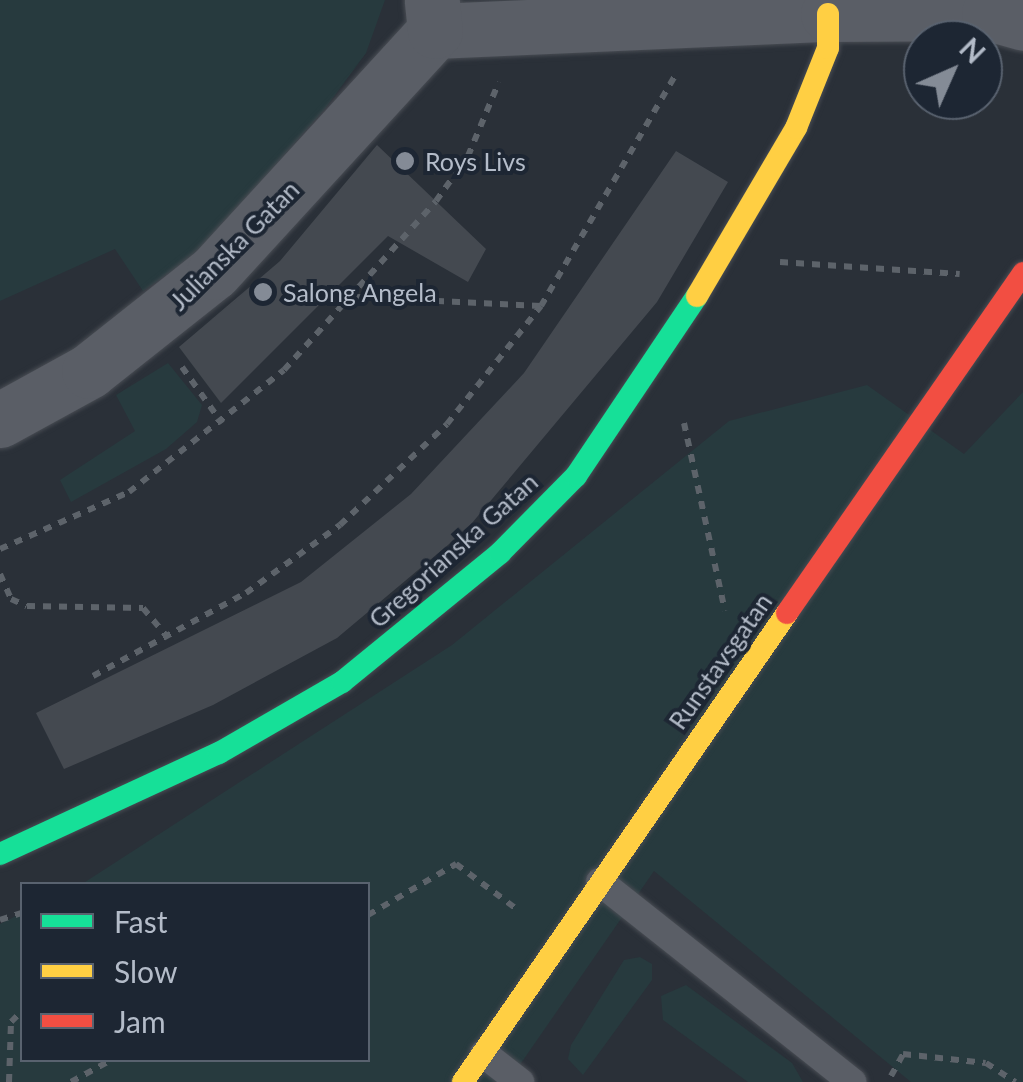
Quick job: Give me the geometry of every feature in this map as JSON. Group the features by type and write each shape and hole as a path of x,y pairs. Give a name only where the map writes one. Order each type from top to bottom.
{"street":[{"name":"Julianska Gatan","path":"0,420 152,326 214,272 433,16 505,31 696,19 1001,12"},
{"name":"Gregorianska Gatan","path":"0,854 220,753 342,682 500,553 576,476 641,389 724,254 812,92 828,48 828,14"},
{"name":"Runstavsgatan","path":"463,1082 1023,273"}],"lane":[{"path":"600,882 852,1082"},
{"path":"484,1054 520,1082"}],"path":[{"path":"93,676 246,593 340,525 447,424 541,306 635,154 696,19"},
{"path":"0,549 129,492 222,422 355,297 468,156 504,64 505,31"},
{"path":"724,254 852,273 950,268 1006,302"},
{"path":"355,297 541,306"},
{"path":"152,326 222,422"},
{"path":"641,389 682,417 740,681"},
{"path":"0,574 11,598 28,606 142,608 167,637"},
{"path":"370,914 456,864 562,942"},
{"path":"10,1082 11,1022 20,1013"},
{"path":"888,1082 903,1054 986,1063 1016,1082"},
{"path":"70,1082 107,1062"}],"green space":[{"path":"0,0 385,0 366,53 324,110 197,254 143,291 115,249 0,301"},
{"path":"168,363 202,405 197,422 166,449 71,502 60,480 135,431 116,395"},
{"path":"867,385 964,454 1023,392 1023,1082 911,1082 654,871 508,1082 0,1082 0,924 20,914 20,1062 370,1062 370,882 85,882 452,645 729,421"},
{"path":"640,957 652,964 652,980 583,1075 568,1059 571,1045 624,960"},
{"path":"686,985 792,1063 803,1082 748,1082 663,1020 661,996"}],"building":[{"path":"377,145 486,249 468,282 388,236 221,403 179,347 280,261"},
{"path":"676,151 728,182 657,302 467,529 337,638 213,705 64,769 36,713 301,582 411,494 524,373"}],"traffic: fast":[{"path":"0,854 219,753 342,682 500,553 576,476 697,296"}],"traffic: slow":[{"path":"697,296 796,128 828,48 828,14"},
{"path":"463,1082 787,613"}],"traffic: jam":[{"path":"787,613 1023,273"}],"place":[{"name":"Roys Livs","path":"405,161"},
{"name":"Salong Angela","path":"263,292"}]}
